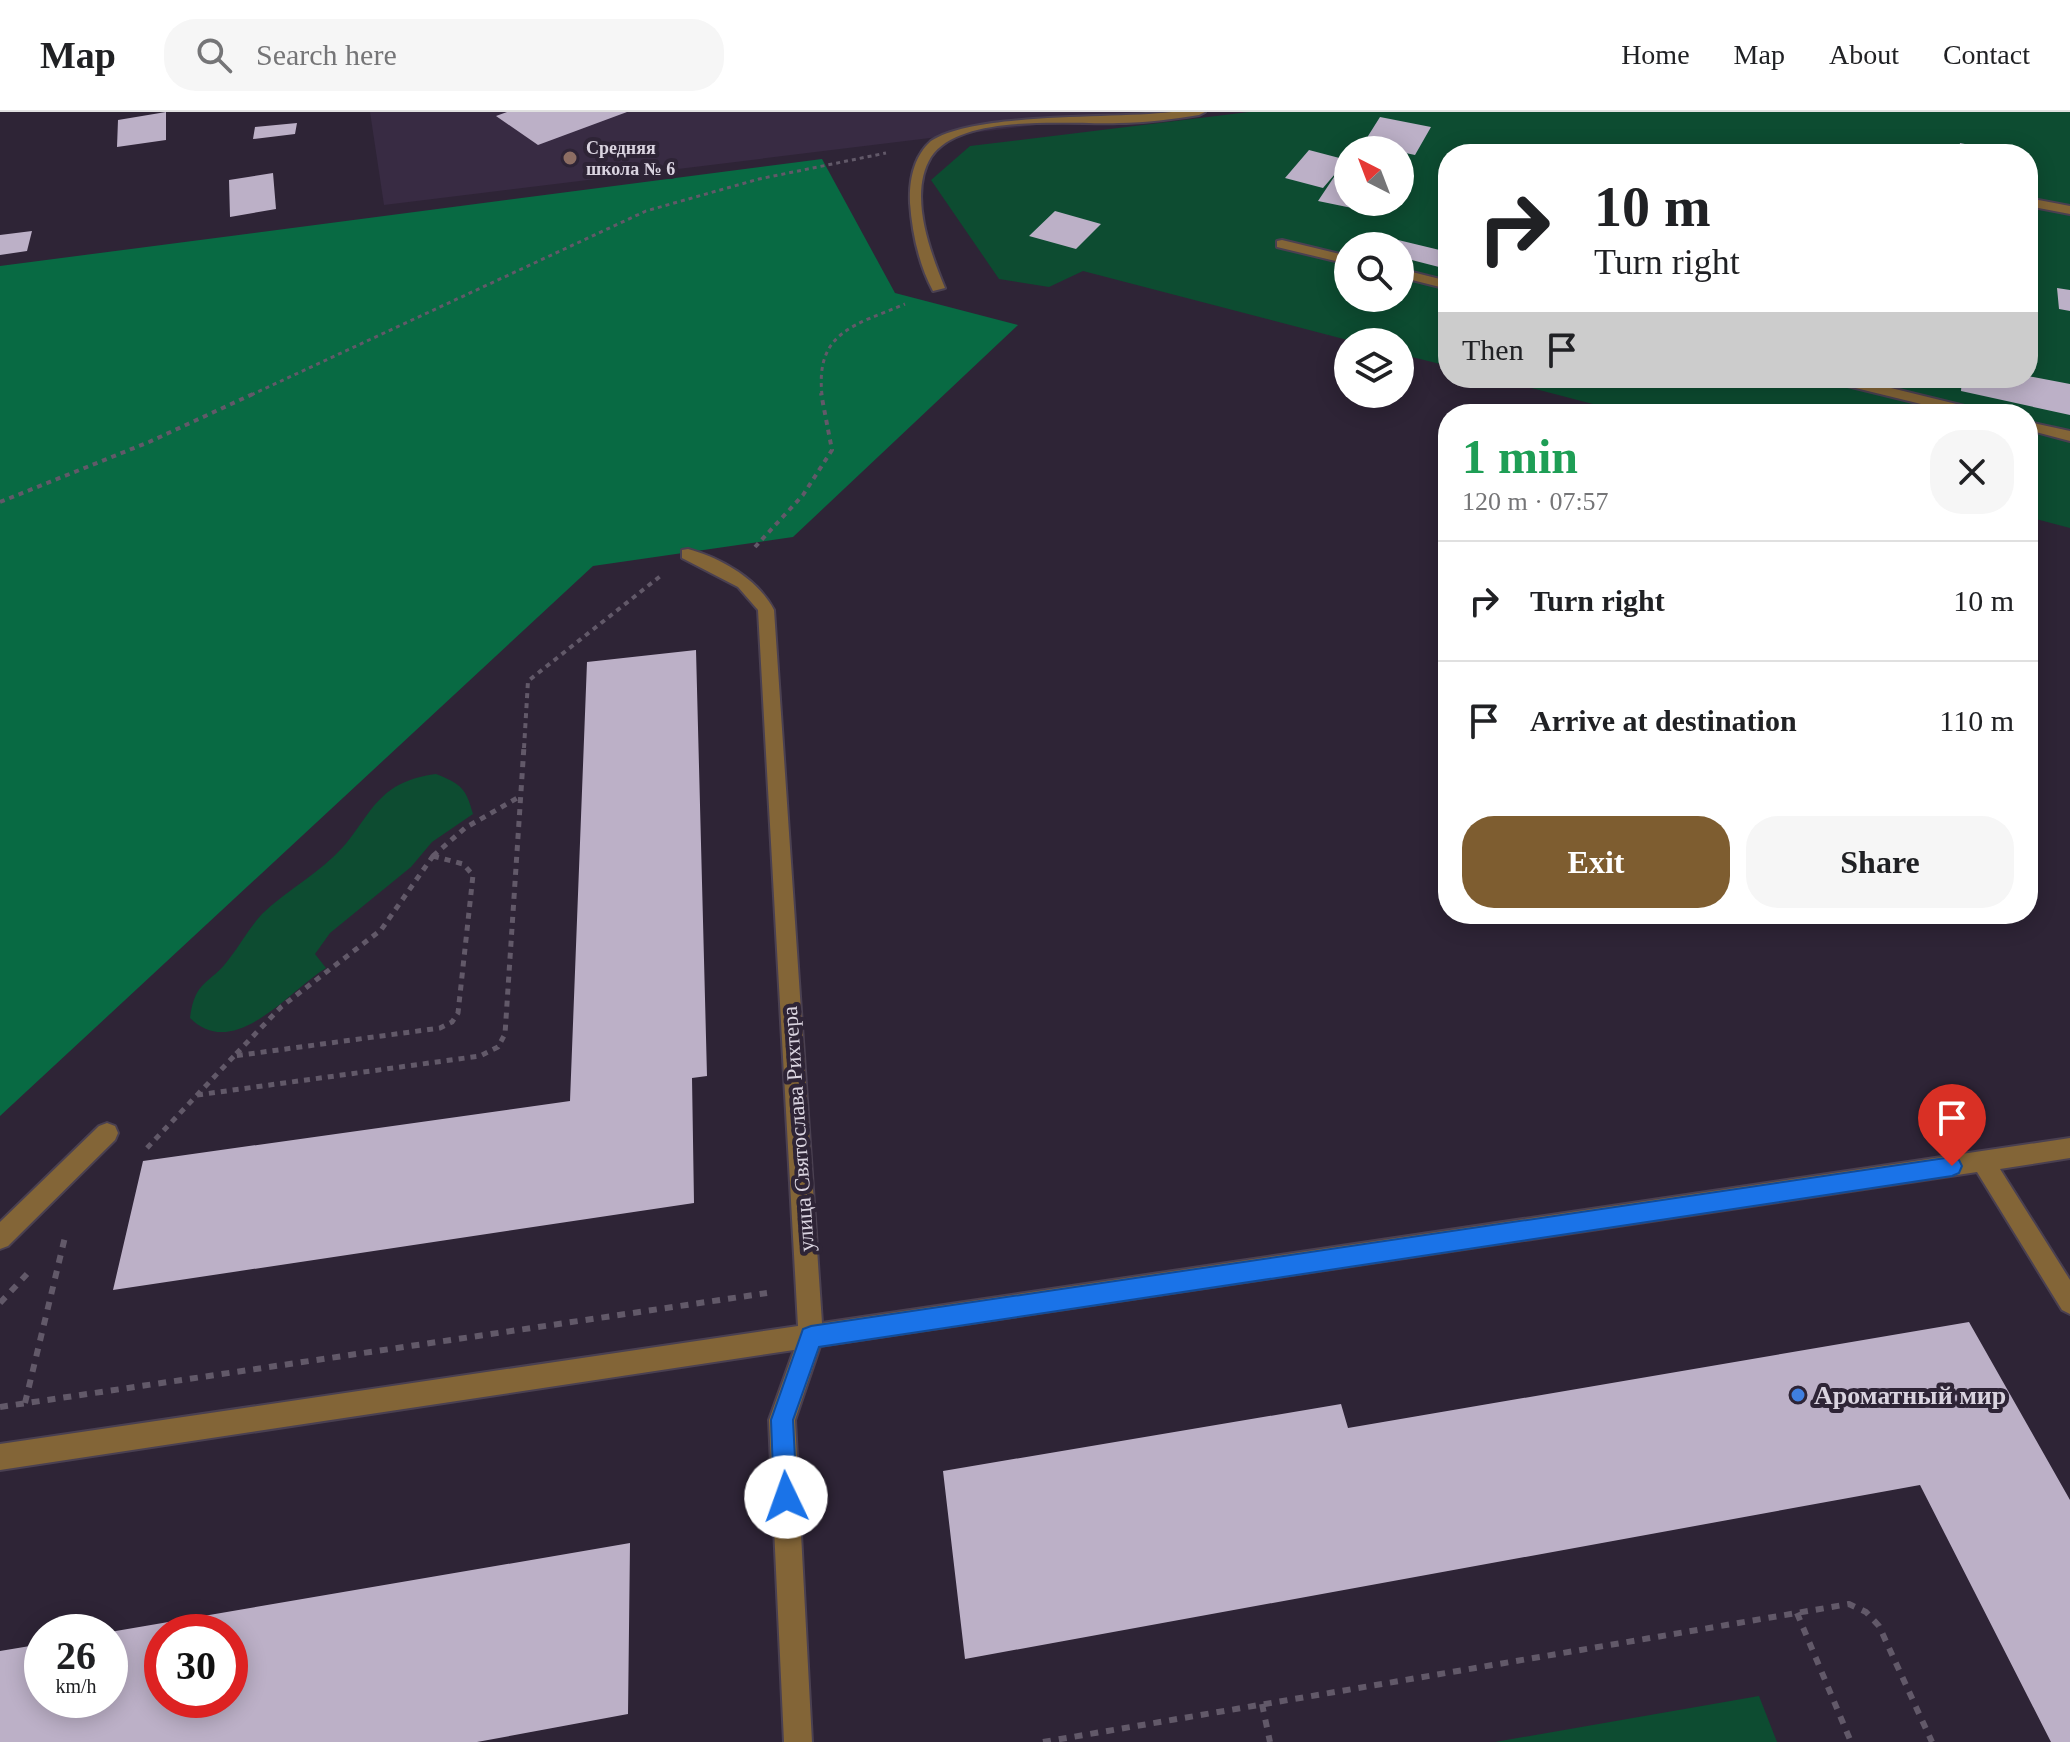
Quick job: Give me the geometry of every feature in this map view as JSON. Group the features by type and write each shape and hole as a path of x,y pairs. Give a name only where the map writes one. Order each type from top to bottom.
{"street":[{"path":"938,288 927,260 914,185 935,144 966,129 1008,121 1048,118 1109,120 1199,112"},
{"path":"2038,204 2070,210"},
{"path":"1282,244 1334,257"},
{"path":"1414,276 1438,282"},
{"path":"1873,388 1939,404"},
{"path":"2038,428 2070,436"},
{"path":"688,554 750,588"},
{"name":"улица Святослава Рихтера","path":"750,588 761,598 766,610 811,1337 782,1420 798,1742"},
{"path":"0,1238 107,1133"},
{"path":"0,1457 2070,1148"},
{"path":"1983,1162 2070,1302"}],"path":[{"path":"0,502 149,442 646,211 759,179 935,144"},
{"path":"750,588 752,550 803,495 832,450 821,391 824,353 838,337 938,288"},
{"path":"197,1095 480,1056 498,1047 505,1034 528,681 688,554"},
{"path":"433,856 463,864 473,875 458,1013 452,1022 440,1028 234,1056 281,1007 381,930 433,856 465,828 519,797"},
{"path":"25,1403 65,1235"},
{"path":"0,1407 774,1292"},
{"path":"1043,1742 1849,1604 1866,1612 1879,1626 1932,1742"},
{"path":"1797,1613 1851,1742"},
{"path":"1262,1704 1270,1742"}],"shaded area":[{"name":"Средняя школа № 6","path":"370,112 1142,112 384,205"}],"green space":[{"path":"1249,112 2070,112 2070,528 2038,520 2038,404 1593,404 1531,388 2038,388 2038,144 1438,144 1438,364 1414,358 1414,328 1334,328 1334,337 1083,271 1049,287 999,279 931,180 970,146"},
{"path":"822,159 895,293 1018,325 793,537 593,566 0,1116 0,266"},
{"path":"436,774 461,788 473,814 432,842 411,867 330,933 315,954 326,968 278,1006 243,1028 225,1032 207,1029 190,1018 200,989 222,967 262,914 334,856 387,793 410,780"},
{"path":"1759,1696 1777,1742 1495,1742"}],"building":[{"path":"166,112 166,140 117,147 118,120"},
{"path":"507,112 627,112 538,145 496,116"},
{"path":"1380,117 1431,127 1415,155 1414,136 1368,136"},
{"path":"297,123 295,134 253,139 255,127"},
{"path":"1309,150 1334,157 1334,175 1323,188 1285,178"},
{"path":"273,173 276,209 230,217 229,180"},
{"path":"1334,177 1334,204 1318,201"},
{"path":"1055,211 1101,224 1076,249 1029,236"},
{"path":"32,231 27,251 0,255 0,235"},
{"path":"1414,244 1438,250 1438,267 1414,261"},
{"path":"2057,288 2070,290 2070,311 2059,309"},
{"path":"2038,378 2070,384 2070,415 2038,408 2038,404 2020,404 1961,391 1961,388 2038,388"},
{"path":"696,650 707,1076 692,1078 694,1203 113,1290 143,1161 570,1101 587,662"},
{"path":"1969,1322 2070,1500 2070,1742 2051,1742 1920,1485 965,1659 943,1471 1341,1404 1348,1428"},
{"path":"630,1543 628,1714 477,1742 0,1742 0,1651 24,1647 24,1718 128,1718 128,1629 144,1626 144,1718 248,1718 248,1614 215,1614"}],"place":[{"name":"Средняя школа № 6","path":"570,158"},
{"name":"Ароматный мир","path":"1798,1395"}],"route":[{"path":"786,1497 782,1420 811,1337 1952,1166"}]}
